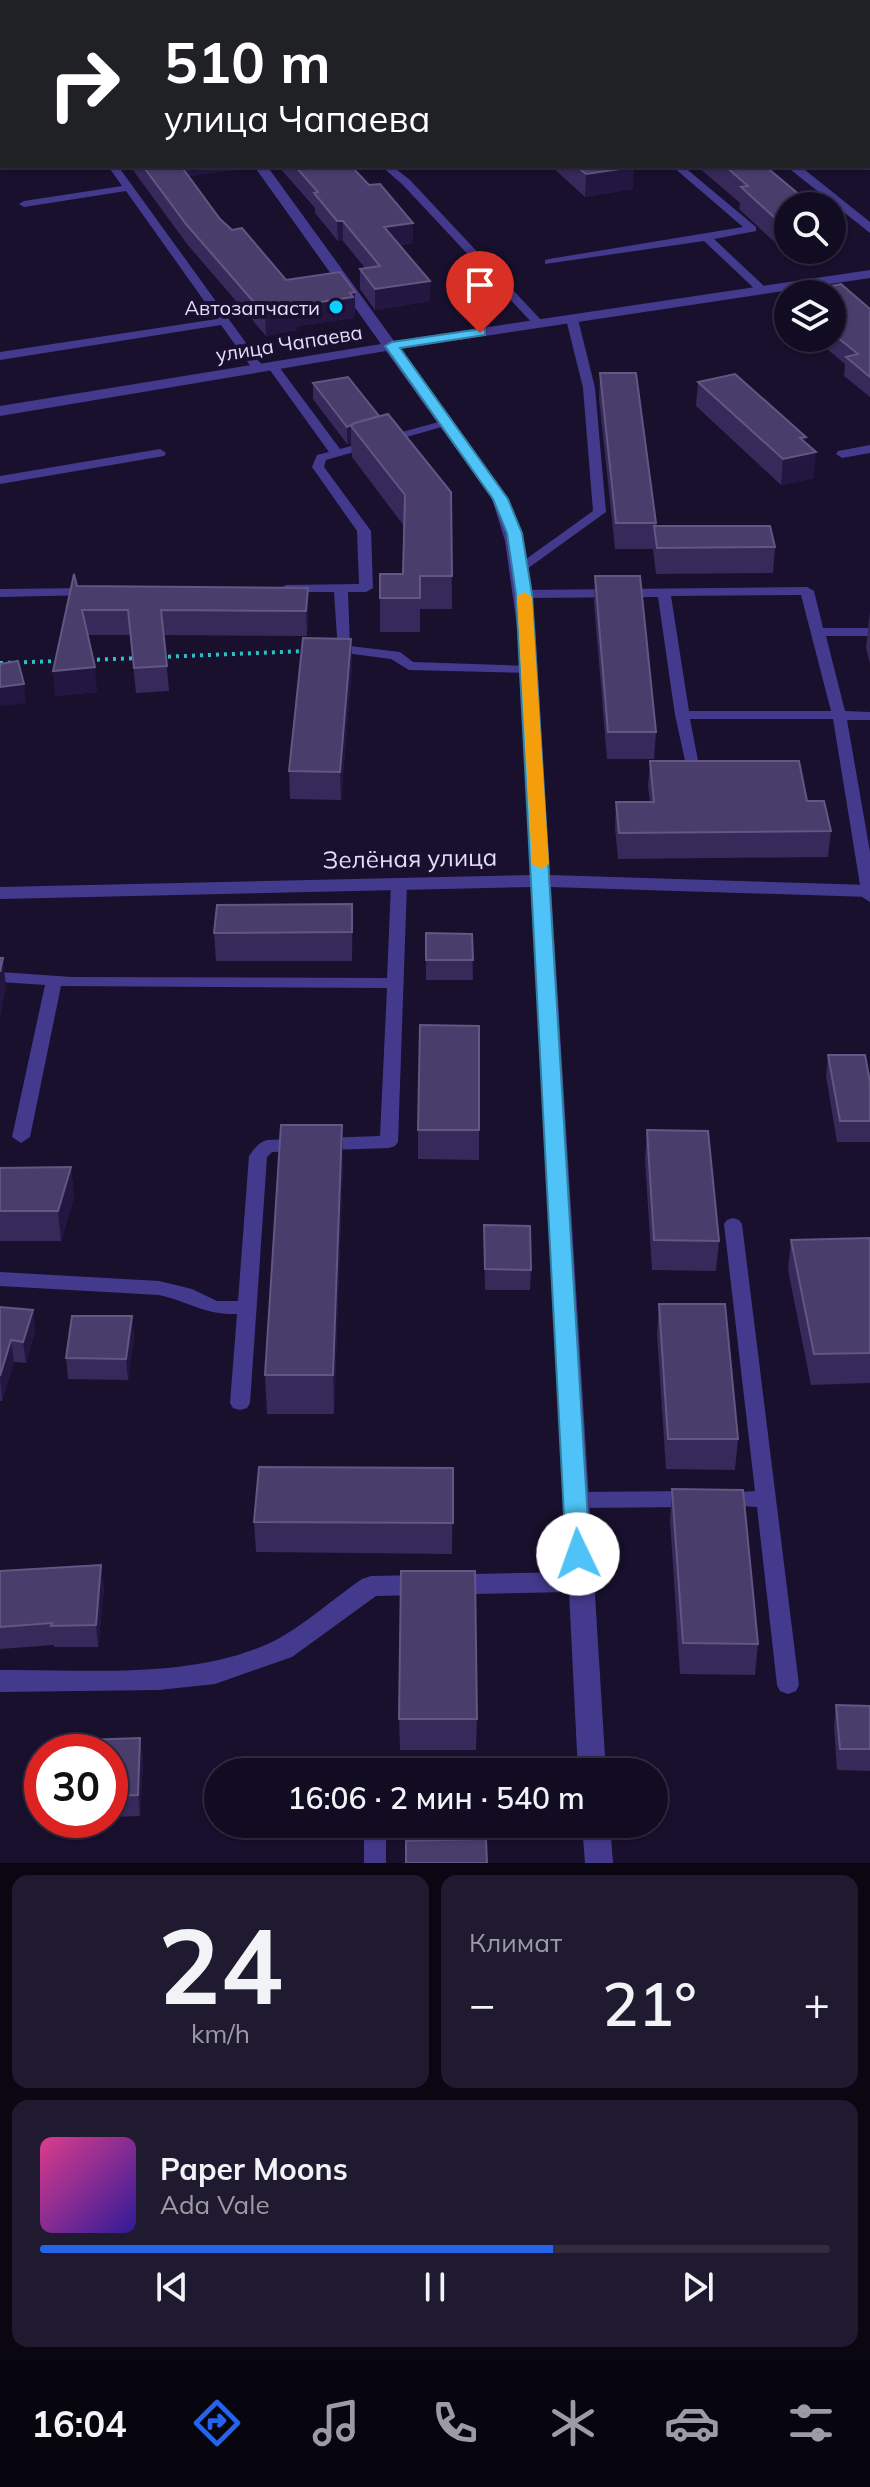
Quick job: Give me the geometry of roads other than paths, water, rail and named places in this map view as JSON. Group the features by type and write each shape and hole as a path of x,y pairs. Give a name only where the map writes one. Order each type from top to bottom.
{"street":[{"path":"261,168 500,499 514,533 524,594 529,670 591,1758"},
{"path":"794,168 870,229"},
{"name":"улица Чапаева","path":"0,411 392,346 870,274"},
{"name":"Зелёная улица","path":"0,893 542,881 869,893"},
{"path":"0,1681 159,1679 215,1673 283,1649 371,1586 579,1582"},
{"path":"597,1838 599,1863"}],"lane":[{"path":"114,168 224,321 336,453"},
{"path":"388,168 406,182 539,324"},
{"path":"549,262 752,229 679,168"},
{"path":"24,204 128,188"},
{"path":"706,237 762,290"},
{"path":"520,570 600,512 589,388 572,319"},
{"path":"0,356 224,321"},
{"path":"279,589 366,588 364,531 318,467 321,458 446,424"},
{"path":"842,454 870,449"},
{"path":"0,480 160,453"},
{"path":"341,589 343,649 395,655 409,666 529,670"},
{"path":"524,594 807,591 839,715 869,893"},
{"path":"0,593 108,592"},
{"path":"664,592 693,771"},
{"path":"818,632 870,632"},
{"path":"682,715 870,716"},
{"path":"240,1403 258,1156 267,1146 389,1142 399,884"},
{"path":"0,977 395,983"},
{"path":"21,1137 54,980"},
{"path":"733,1224 788,1685"},
{"path":"0,1279 159,1288 185,1294 215,1308 247,1307"},
{"path":"575,1500 766,1499"},
{"path":"375,1838 375,1863"}],"place":[{"name":"Автозапчасти","path":"336,307"}]}
